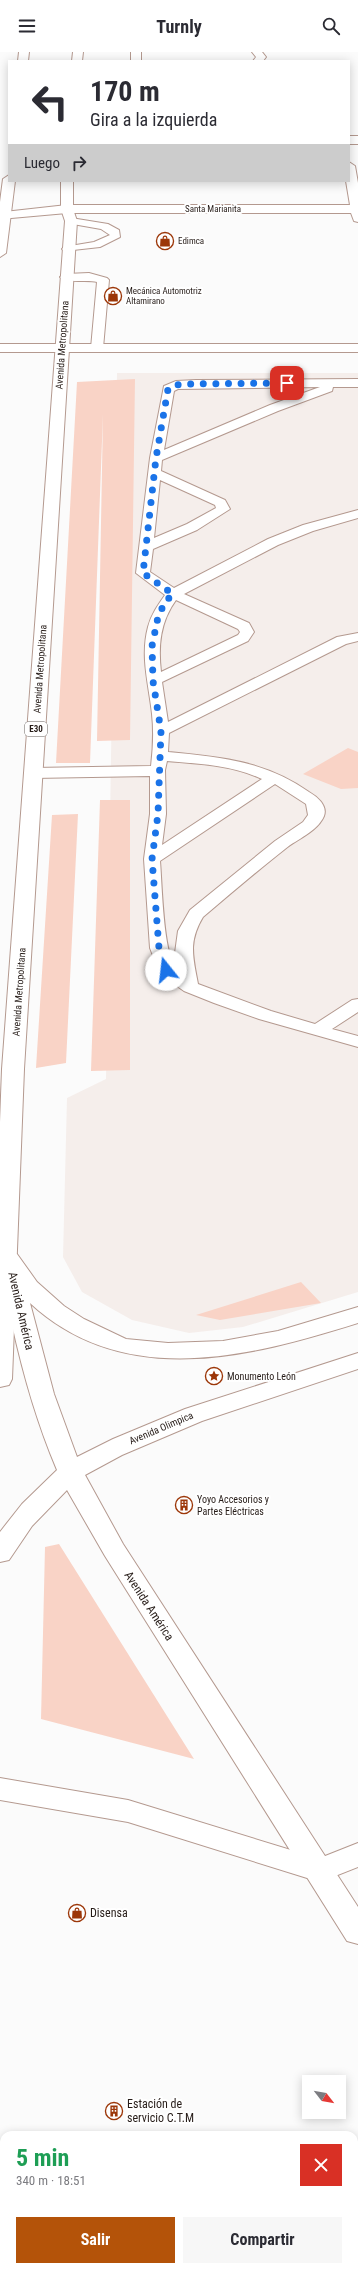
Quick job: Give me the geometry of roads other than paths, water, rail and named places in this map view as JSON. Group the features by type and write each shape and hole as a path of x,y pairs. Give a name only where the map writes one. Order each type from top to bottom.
{"main road":[{"path":"350,172 357,212"},
{"path":"0,253 2,216 8,182"},
{"name":"E30","path":"67,182 69,215"},
{"name":"Santa Marianita","path":"2,216 357,212"},
{"name":"Avenida Metropolitana","path":"7,1250 7,1069 33,773 62,348 69,215"},
{"path":"0,348 358,348"},
{"path":"7,1250 23,1281 44,1304 76,1325 118,1344 167,1353 213,1351 256,1344 358,1316"},
{"name":"E30","path":"0,1379 7,1250"},
{"name":"Avenida América","path":"7,1250 36,1375 52,1426 71,1473 88,1507 358,1932"},
{"name":"Avenida Olimpica","path":"0,1553 10,1536 33,1507 71,1473 111,1450 179,1420 358,1361"},
{"path":"0,1789 128,1811 320,1870 358,1855"}],"lane":[{"path":"257,52 261,57 259,60"},
{"path":"68,249 96,245 115,237 115,232 104,226 69,215"},
{"path":"66,277 90,276 103,280 97,348"},
{"path":"156,458 274,408 340,383"},
{"path":"153,681 242,638 247,632 244,626 173,594 143,573 156,458 168,389 176,385 358,383"},
{"path":"146,546 192,527 223,509 220,503 155,473"},
{"path":"358,514 308,528 273,542 173,594 165,602 158,617 152,646 153,681 161,731 158,814 152,859 159,948 166,970 190,987 265,1015 319,1029 358,1042"},
{"path":"161,731 342,640 358,637"},
{"path":"33,773 159,764 225,762 253,769 275,777 312,801 316,808 316,815 309,825 281,844 196,914 186,931 184,953 190,987"},
{"path":"152,859 275,777"},
{"path":"319,1029 358,1004"}],"place":[{"name":"Edimca","path":"165,241"},
{"name":"Mecánica Automotriz Altamirano","path":"113,296"},
{"name":"Monumento León","path":"214,1376"},
{"name":"Yoyo Accesorios y Partes Eléctricas","path":"184,1505"},
{"name":"Disensa","path":"77,1913"},
{"name":"Estación de servicio C.T.M","path":"114,2111"}]}
